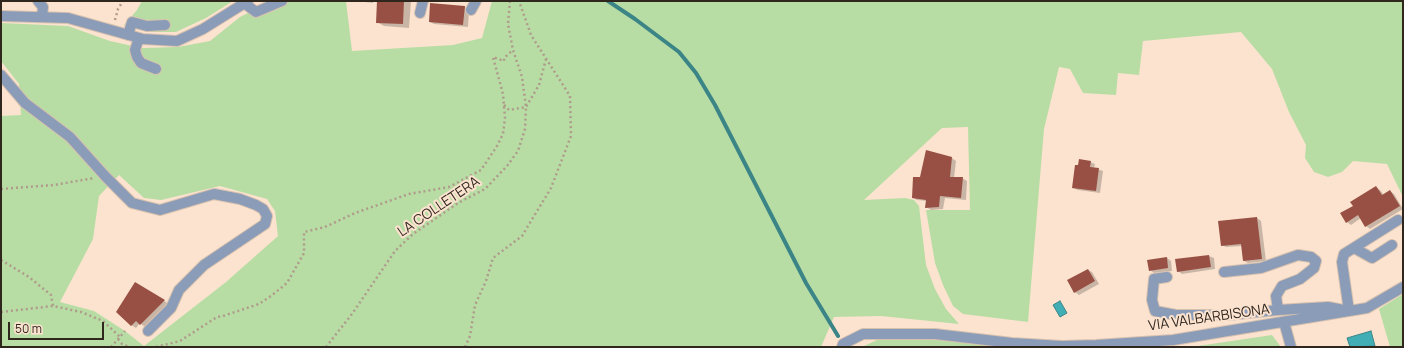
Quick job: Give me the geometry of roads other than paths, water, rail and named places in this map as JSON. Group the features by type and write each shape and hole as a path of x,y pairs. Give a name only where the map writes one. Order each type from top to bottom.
{"street":[{"path":"38,1 43,7 42,17"},
{"path":"1,16 68,18 139,38 177,41 203,29 246,2 256,12 282,1"},
{"path":"420,13 424,1"},
{"path":"471,10 476,1"},
{"path":"128,35 132,22 147,26 165,25"},
{"path":"139,38 135,50 136,58 141,63 156,69"},
{"path":"1,75 25,103 70,137 132,203 160,210 214,194 240,199 256,205 263,209 268,216 265,224 204,265 179,290 171,308 148,331"},
{"path":"1167,277 1154,279 1152,300 1155,311 1176,315 1228,315 1328,307 1349,311 1342,262 1344,254 1398,220"},
{"path":"1354,248 1372,258 1392,245"},
{"path":"1224,272 1261,268 1298,255 1314,258 1316,261 1314,268 1300,279 1282,286 1276,296 1278,310"},
{"name":"VIA VALBARBISONA","path":"842,347 843,344 863,334 935,334 1041,346 1096,345 1173,340 1367,308 1403,287"},
{"path":"1284,322 1291,347"}],"water":[{"path":"1060,301 1067,313 1060,317 1053,305"},
{"path":"1371,331 1375,346 1350,347 1347,338"}],"waterway":[{"path":"608,1 679,52 696,73 715,105 806,283 838,336"}]}
